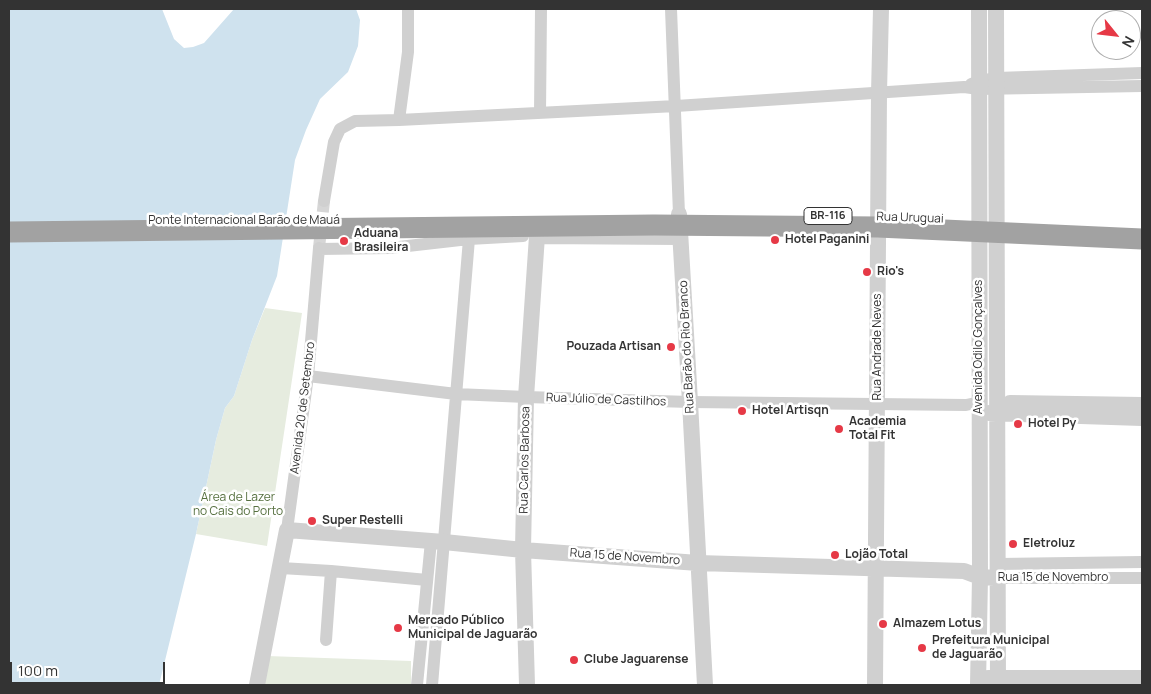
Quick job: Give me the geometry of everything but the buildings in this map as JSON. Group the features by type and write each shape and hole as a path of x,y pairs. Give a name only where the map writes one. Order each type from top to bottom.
{"highway":[{"name":"Ponte Internacional Barão de Mauá","path":"45,228 402,220 654,220 679,226"},
{"name":"Rua Uruguai","path":"679,226 878,222 987,226 1142,239"},
{"path":"9,223 45,228"},
{"name":"Rua Uruguai","path":"987,226 1142,224"},
{"path":"9,232 45,228"}],"street":[{"path":"399,120 408,52 408,9"},
{"path":"540,113 541,9"},
{"name":"Rua Barão do Rio Branco","path":"670,9 676,106 679,226 705,685"},
{"name":"Rua Andrade Neves","path":"875,685 879,93 882,9"},
{"name":"Avenida Odilo Gonçalves","path":"979,9 974,85 997,324 998,682"},
{"name":"Avenida Odilo Gonçalves","path":"978,682 980,572 975,406 979,324 997,83 996,9"},
{"path":"324,201 334,142 340,129 355,121 676,106 1142,73"},
{"path":"997,83 1142,86"},
{"path":"432,685 437,541 456,394 469,239 679,226"},
{"name":"Rua Carlos Barbosa","path":"527,685 523,550 526,397 537,236"},
{"name":"Avenida 20 de Setembro","path":"257,685 287,530 308,376 319,248 390,248 469,239"},
{"path":"979,324 997,324"},
{"name":"Rua Júlio de Castilhos","path":"308,376 456,394 690,402 975,406 1142,418"},
{"name":"Rua Júlio de Castilhos","path":"998,409 1142,405"},
{"name":"Rua 15 de Novembro","path":"287,530 437,541 523,550 698,562 980,572 1142,562"},
{"path":"417,685 427,580 437,541"},
{"path":"281,568 427,580"},
{"path":"326,640 331,571"},
{"name":"Rua 15 de Novembro","path":"999,571 1142,578"},
{"path":"978,682 1142,678"}],"green space":[{"name":"Área de Lazer no Cais do Porto","path":"265,308 302,313 267,546 196,534 216,440 225,408 234,396 252,340"},
{"path":"267,656 411,661 411,685 261,685"}],"water":[{"path":"9,9 162,9 174,39 184,48 204,43 234,9 356,9 360,20 358,46 348,72 320,99 295,160 277,276 252,340 234,396 225,408 159,685 9,685"}],"tunnel":[{"path":"319,248 324,201"}],"place":[{"name":"Hotel Paganini","path":"775,240"},
{"name":"Aduana Brasileira","path":"344,241"},
{"name":"Rio's","path":"867,272"},
{"name":"Pouzada Artisan","path":"671,347"},
{"name":"Hotel Artisqn","path":"742,411"},
{"name":"Hotel Py","path":"1018,424"},
{"name":"Academia Total Fit","path":"839,429"},
{"name":"Super Restelli","path":"312,521"},
{"name":"Eletroluz","path":"1013,544"},
{"name":"Lojão Total","path":"835,555"},
{"name":"Almazem Lotus","path":"883,624"},
{"name":"Mercado Público Municipal de Jaguarão","path":"398,628"},
{"name":"Prefeitura Municipal de Jaguarão","path":"922,648"},
{"name":"Clube Jaguarense","path":"574,660"}]}
